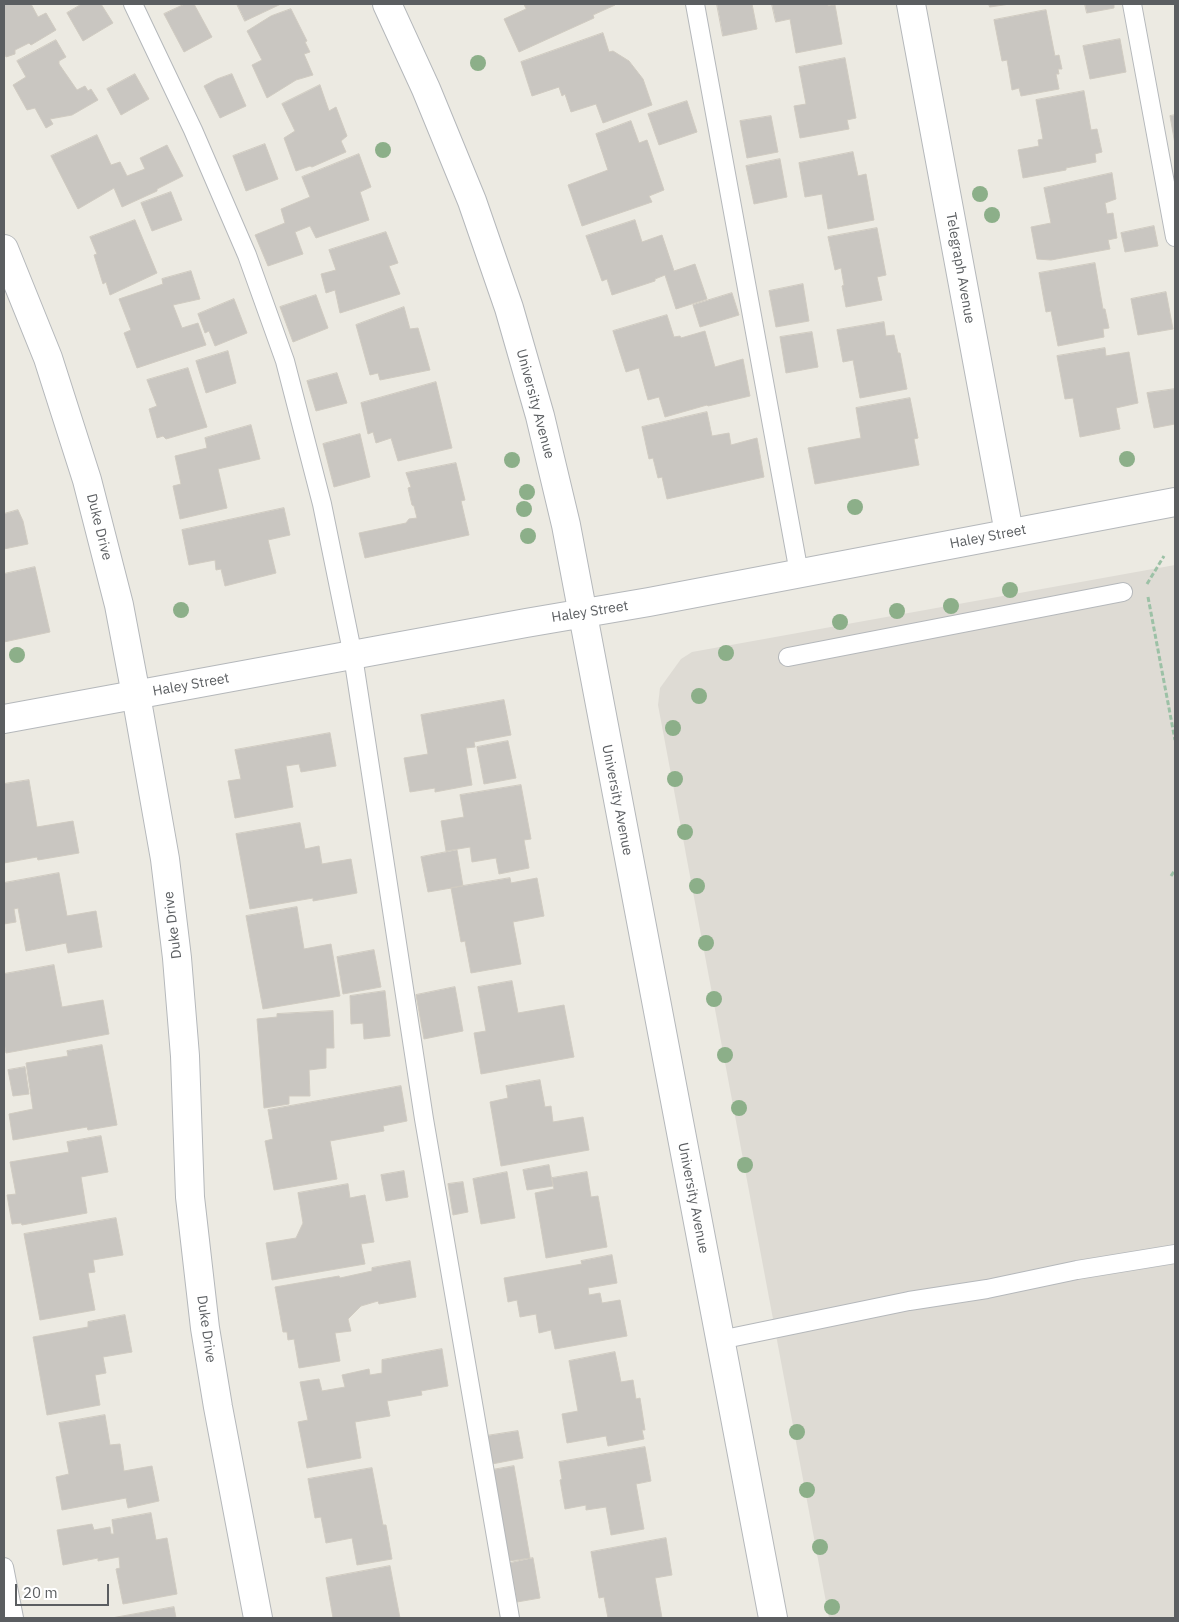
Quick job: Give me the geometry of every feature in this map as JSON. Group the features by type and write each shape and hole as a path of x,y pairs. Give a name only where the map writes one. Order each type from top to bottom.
{"street":[{"name":"University Avenue","path":"387,4 426,90 472,201 509,308 542,425 566,525 772,1618"},
{"name":"Telegraph Avenue","path":"911,4 1009,533"},
{"name":"Duke Drive","path":"4,250 48,358 87,480 119,605 136,695 165,860 177,958 185,1056 190,1197 205,1328 258,1618"},
{"name":"Haley Street","path":"4,719 353,656 526,622 583,614 1175,502"}],"lane":[{"path":"133,4 193,130 247,256 285,361 322,504 353,656 424,1119 510,1618"},
{"path":"695,4 799,573"},
{"path":"1132,4 1175,237"},
{"path":"788,657 1122,592"},
{"path":"720,1340 909,1301 987,1289 1076,1270 1175,1254"},
{"path":"4,1567 14,1618"}],"path":[{"path":"1146,586 1164,556"},
{"path":"1148,596 1175,740"},
{"path":"1170,876 1175,870"}],"shaded area":[{"path":"1175,565 1175,1618 829,1618 658,705 660,688 681,659 692,652"}],"building":[{"path":"4,4 31,4 38,17 46,13 56,30 31,45 29,43 15,50 15,54 6,57 4,53"},
{"path":"82,4 101,4 113,23 83,41 67,13"},
{"path":"185,4 194,4 212,37 184,52 164,14"},
{"path":"237,4 281,4 245,21"},
{"path":"524,4 615,5 593,15 594,18 519,52 504,19 526,9"},
{"path":"717,4 752,4 757,29 723,36"},
{"path":"772,4 835,5 842,44 796,53 790,19 776,22"},
{"path":"989,4 1010,4 990,7"},
{"path":"1085,4 1114,4 1114,8 1087,13"},
{"path":"291,9 307,41 305,42 310,52 304,54 313,75 296,80 267,98 252,65 262,60 247,31 271,16"},
{"path":"1046,10 1055,56 1059,55 1062,69 1058,69 1059,74 1056,74 1059,89 1021,96 1019,88 1012,90 1007,60 1002,61 994,20"},
{"path":"603,33 609,52 613,51 629,61 643,79 652,105 603,123 596,104 571,112 565,94 562,96 559,87 532,96 521,62"},
{"path":"1120,39 1126,72 1090,79 1083,46"},
{"path":"56,40 66,57 59,61 59,64 77,90 85,86 88,91 91,89 98,100 72,115 50,119 53,124 46,128 35,108 27,110 13,85 26,77 17,61"},
{"path":"845,58 856,118 847,120 849,129 800,138 794,106 806,104 799,67"},
{"path":"135,74 149,99 121,115 107,89"},
{"path":"232,74 246,106 220,118 204,86"},
{"path":"320,85 329,111 336,107 347,136 341,141 346,152 312,167 296,171 284,138 295,131 282,104"},
{"path":"1084,91 1091,130 1097,129 1102,152 1095,154 1096,162 1023,178 1018,150 1039,146 1038,140 1043,139 1036,100"},
{"path":"687,101 697,132 659,145 648,114"},
{"path":"1175,115 1175,144 1170,116"},
{"path":"771,116 778,152 747,158 740,121"},
{"path":"631,121 639,143 647,140 664,190 649,196 652,202 582,226 568,185 608,170 596,134"},
{"path":"97,135 111,165 120,162 127,176 145,169 140,158 167,145 183,176 157,189 157,191 122,207 114,188 78,209 51,156"},
{"path":"265,144 278,179 246,191 233,156"},
{"path":"853,152 858,176 866,174 874,220 828,229 822,194 805,197 799,163"},
{"path":"359,154 371,187 360,192 369,220 316,238 310,226 295,232 303,254 268,266 255,235 285,223 281,209 310,197 302,177"},
{"path":"780,159 787,197 754,204 746,166"},
{"path":"1112,173 1116,199 1105,203 1107,214 1113,213 1117,238 1108,240 1110,249 1051,260 1037,259 1031,227 1051,223 1044,188"},
{"path":"171,192 182,220 152,231 141,203"},
{"path":"135,220 157,273 110,295 106,282 103,284 94,255 97,254 90,237"},
{"path":"635,220 642,242 662,235 674,271 695,264 707,299 676,309 665,275 655,279 655,281 612,295 607,279 602,281 586,236"},
{"path":"1154,226 1158,246 1125,252 1121,233"},
{"path":"877,228 886,275 877,277 882,300 846,307 841,268 835,270 828,237"},
{"path":"386,232 398,263 389,266 400,294 340,313 335,290 326,293 321,274 336,270 329,250"},
{"path":"1095,263 1103,309 1105,309 1109,328 1103,329 1104,337 1058,346 1051,311 1046,312 1039,273"},
{"path":"191,271 200,299 173,305 182,328 198,323 206,345 137,368 124,333 131,330 119,299 163,284 162,279"},
{"path":"803,284 809,321 776,327 769,291"},
{"path":"1166,292 1173,329 1138,335 1131,299"},
{"path":"732,293 739,315 700,327 693,305"},
{"path":"316,295 328,328 293,342 280,307"},
{"path":"234,299 247,333 215,346 209,331 205,333 198,314"},
{"path":"404,307 410,329 418,328 430,370 380,380 378,373 370,375 356,325"},
{"path":"667,315 674,337 680,336 681,338 705,331 715,367 743,359 750,396 707,405 665,417 659,397 648,400 639,368 626,372 613,331"},
{"path":"884,322 886,336 894,335 898,353 900,353 907,389 860,398 853,360 843,362 837,330"},
{"path":"812,332 818,367 786,373 780,337"},
{"path":"1105,348 1106,356 1129,352 1138,403 1116,408 1120,429 1080,437 1073,398 1065,399 1057,356"},
{"path":"228,351 236,383 206,393 196,361"},
{"path":"188,368 207,427 166,439 163,436 157,438 149,409 157,406 147,380"},
{"path":"337,373 347,403 316,411 307,381"},
{"path":"436,382 452,448 398,461 391,438 376,443 373,432 368,434 361,403"},
{"path":"1175,389 1175,424 1154,428 1147,393"},
{"path":"910,398 918,438 914,439 919,465 815,484 808,448 861,438 856,408"},
{"path":"707,412 712,436 729,433 731,445 757,438 764,477 667,499 662,477 658,478 653,458 649,459 642,427"},
{"path":"251,425 260,459 218,469 227,508 180,519 173,486 181,484 175,456 207,448 205,438"},
{"path":"360,434 370,477 334,487 323,444"},
{"path":"456,463 465,500 461,501 469,535 365,558 359,533 406,523 409,519 417,518 414,506 412,505 408,488 411,487 406,473"},
{"path":"284,508 290,535 268,540 276,573 225,586 221,569 216,570 215,560 189,565 182,530"},
{"path":"18,510 23,521 28,544 4,549 4,514"},
{"path":"35,567 50,632 4,642 4,574"},
{"path":"504,700 511,735 474,742 475,747 466,748 472,785 435,792 435,788 410,792 404,758 428,754 421,715"},
{"path":"330,733 336,766 301,772 299,764 286,766 293,807 235,818 228,781 241,779 235,750"},
{"path":"508,741 516,778 484,784 477,747"},
{"path":"29,780 37,827 73,821 79,853 38,860 37,857 4,863 4,784"},
{"path":"521,785 531,839 524,840 529,868 499,874 496,858 472,862 470,847 446,851 441,821 464,817 460,795"},
{"path":"300,823 305,849 319,846 322,864 351,859 357,893 313,901 313,898 250,909 236,834"},
{"path":"457,850 463,886 428,892 421,857"},
{"path":"59,873 67,916 96,911 102,947 68,953 66,943 26,951 18,908 14,909 16,922 4,924 4,883"},
{"path":"510,878 511,883 537,878 544,916 513,922 521,964 471,973 465,941 461,942 451,888"},
{"path":"297,907 304,949 331,944 340,996 263,1009 246,916"},
{"path":"374,950 381,987 343,994 337,957"},
{"path":"54,965 62,1007 103,1000 109,1034 6,1053 4,1042 4,974"},
{"path":"512,981 518,1013 564,1005 574,1057 481,1074 474,1033 486,1031 478,987"},
{"path":"455,987 463,1031 424,1039 416,995"},
{"path":"385,991 390,1036 364,1039 363,1023 351,1024 350,996"},
{"path":"333,1011 334,1048 326,1048 326,1068 309,1070 310,1096 289,1096 289,1104 264,1108 257,1019 277,1017 277,1014"},
{"path":"102,1045 117,1125 88,1130 87,1127 13,1140 9,1114 33,1109 26,1063 68,1056 67,1051"},
{"path":"25,1067 29,1094 13,1096 8,1070"},
{"path":"540,1080 545,1107 551,1106 553,1122 583,1117 589,1150 501,1166 490,1102 508,1098 506,1086"},
{"path":"401,1086 407,1121 383,1126 384,1131 330,1141 337,1179 274,1190 265,1141 273,1139 268,1110"},
{"path":"101,1136 108,1172 81,1177 87,1213 22,1225 21,1223 12,1224 7,1195 16,1194 10,1162 69,1152 67,1142"},
{"path":"549,1165 553,1186 527,1190 523,1170"},
{"path":"404,1171 408,1197 386,1201 381,1175"},
{"path":"507,1172 515,1218 481,1224 473,1179"},
{"path":"587,1172 591,1197 598,1196 607,1247 546,1258 535,1193 554,1189 552,1178"},
{"path":"463,1182 468,1212 453,1215 448,1184"},
{"path":"348,1184 350,1198 365,1195 374,1242 361,1244 365,1264 272,1280 266,1243 296,1238 303,1223 298,1193"},
{"path":"116,1218 123,1255 93,1260 95,1272 88,1273 95,1310 40,1320 24,1234"},
{"path":"612,1255 617,1283 588,1288 589,1295 600,1293 602,1303 620,1300 627,1336 555,1349 551,1330 539,1333 536,1314 520,1317 517,1300 508,1302 504,1278 582,1264 581,1261"},
{"path":"410,1261 416,1297 379,1304 378,1301 361,1306 348,1319 351,1331 335,1333 340,1361 299,1368 294,1339 288,1340 287,1332 283,1332 275,1287 339,1276 340,1278 372,1271 372,1268"},
{"path":"125,1315 132,1352 103,1357 106,1373 95,1375 100,1405 47,1415 33,1337 88,1327 88,1322"},
{"path":"442,1349 448,1386 421,1391 422,1395 387,1401 390,1416 355,1422 361,1458 307,1468 298,1422 308,1420 300,1382 319,1379 322,1391 345,1387 342,1375 369,1369 370,1375 382,1373 382,1360"},
{"path":"615,1352 621,1382 633,1380 636,1399 640,1398 645,1430 642,1430 644,1439 608,1446 606,1436 567,1443 562,1414 578,1411 569,1361"},
{"path":"105,1415 110,1445 120,1444 124,1471 152,1466 159,1501 128,1508 126,1498 62,1510 56,1477 69,1474 59,1423"},
{"path":"518,1431 523,1458 492,1464 486,1436"},
{"path":"645,1447 651,1481 636,1484 644,1529 611,1535 606,1507 586,1510 586,1505 565,1509 559,1462"},
{"path":"514,1466 530,1558 509,1561 492,1470"},
{"path":"372,1468 392,1559 357,1565 352,1538 326,1543 321,1517 315,1518 308,1479"},
{"path":"151,1513 156,1540 167,1538 177,1594 123,1604 116,1569 120,1568 119,1557 98,1561 98,1558 63,1565 57,1530 92,1524 94,1530 110,1527 111,1534 114,1534 112,1520"},
{"path":"666,1538 672,1575 655,1578 662,1618 608,1618 604,1597 599,1598 591,1552"},
{"path":"533,1558 540,1598 517,1602 510,1563"},
{"path":"390,1566 400,1618 333,1618 326,1578"},
{"path":"174,1607 176,1618 112,1618"}]}
